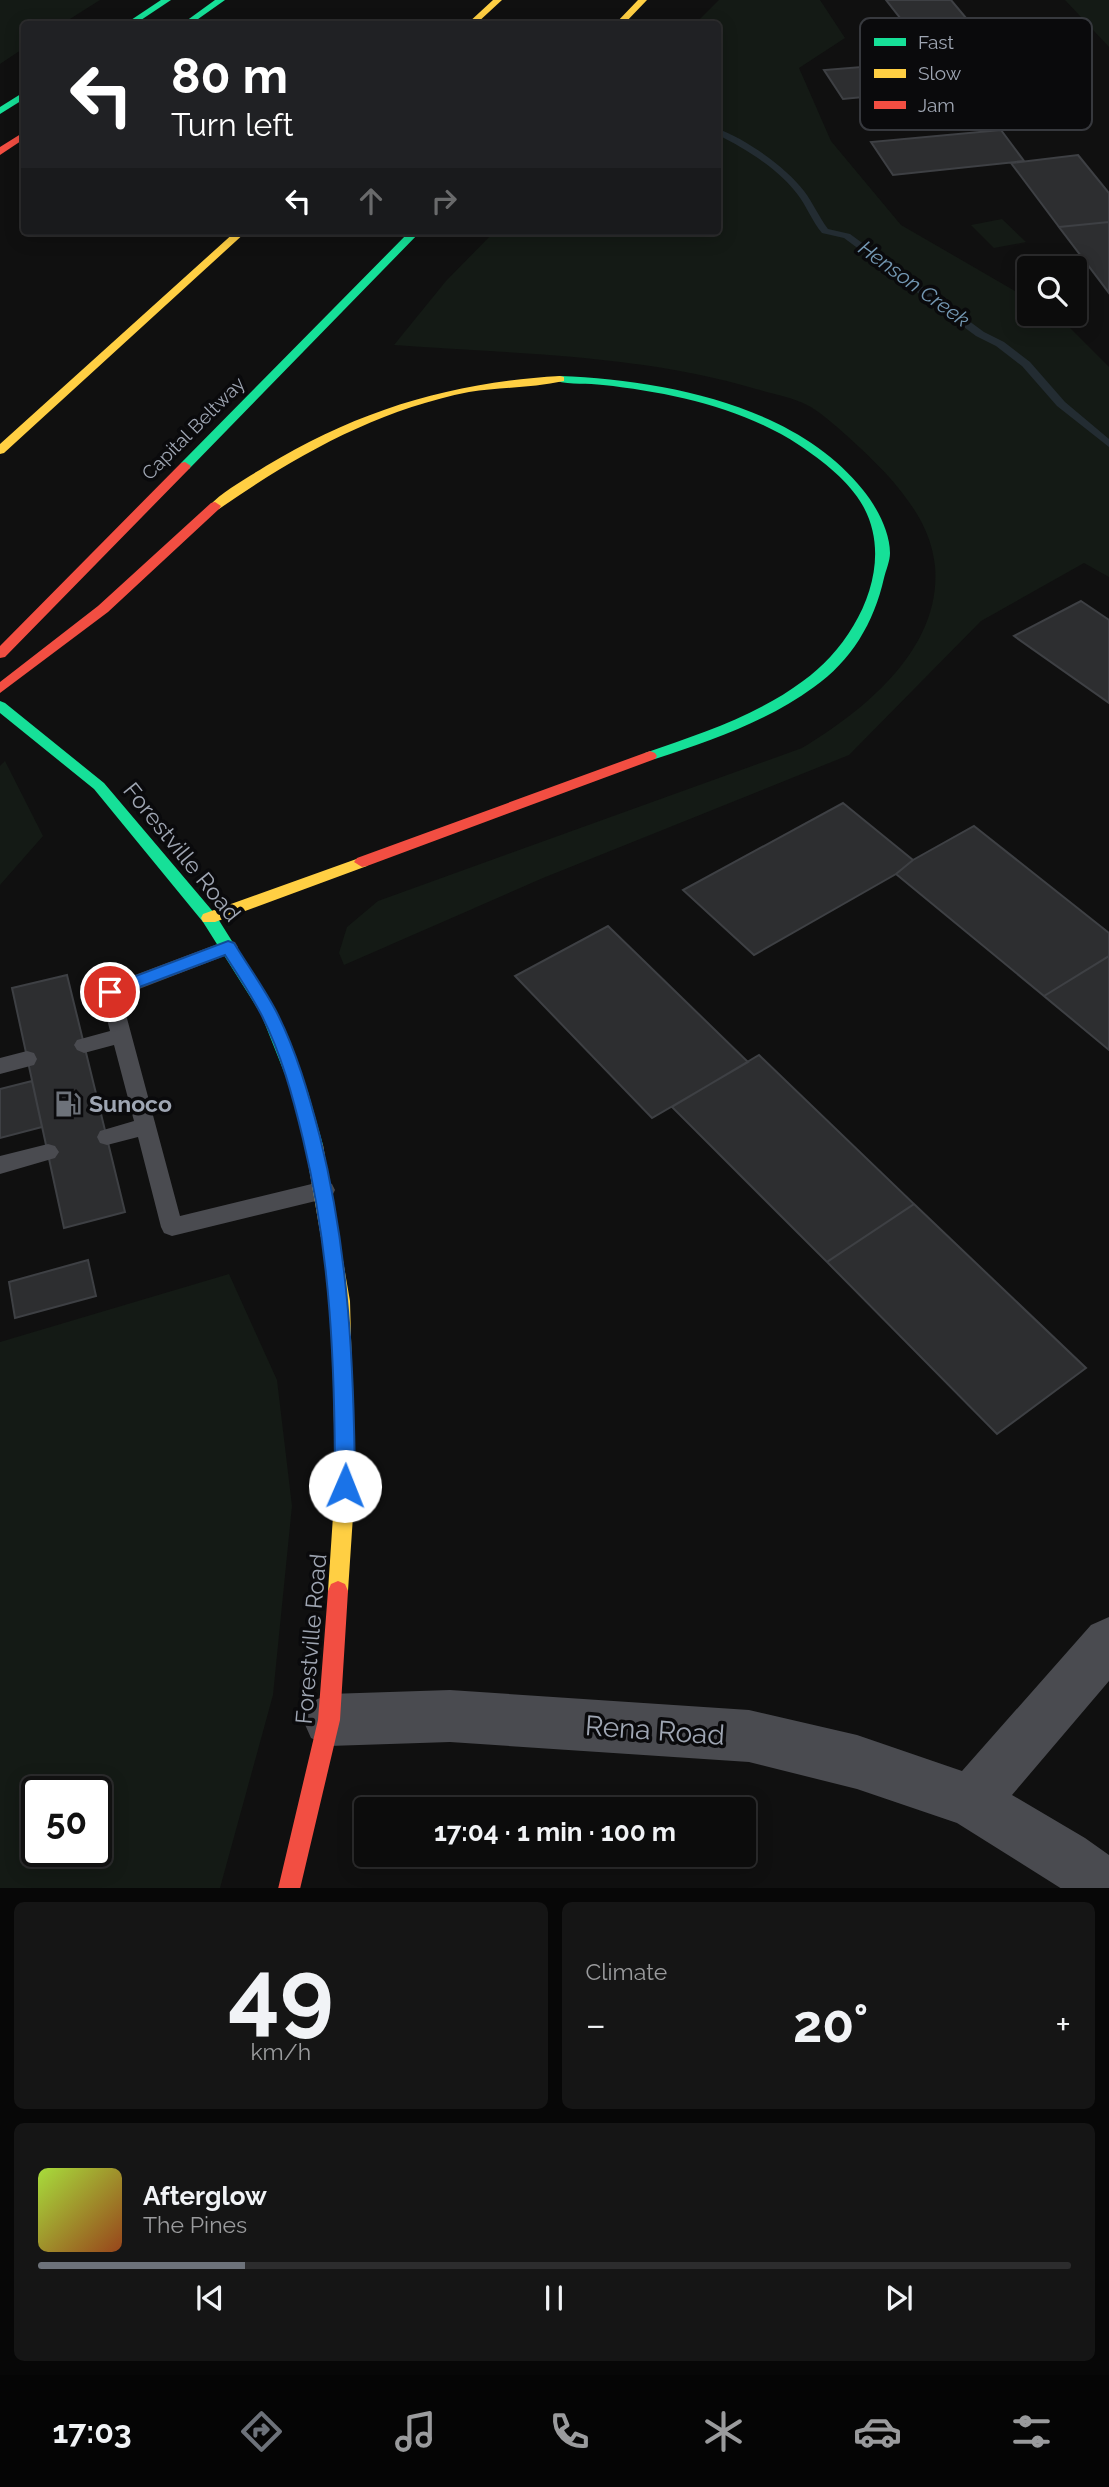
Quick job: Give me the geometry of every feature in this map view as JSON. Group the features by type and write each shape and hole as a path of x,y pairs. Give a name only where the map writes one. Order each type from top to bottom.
{"main road":[{"path":"135,21 167,0"},
{"path":"190,21 221,0"},
{"path":"474,21 498,0"},
{"path":"622,21 643,0"},
{"path":"0,111 21,97"},
{"path":"0,152 21,137"},
{"path":"0,450 238,235"},
{"name":"Capital Beltway","path":"0,654 412,235"},
{"path":"0,689 107,606 182,534 235,492 293,456 357,424 445,393 500,382 561,379 622,382 686,393 741,410 789,432 827,459 865,500 882,542 880,582 867,614 845,649 832,665 796,693 711,733 209,918"},
{"name":"Forestville Road","path":"0,706 72,761 121,808 209,918 269,1013 287,1055 300,1092 324,1190 341,1301 346,1433 342,1551 329,1720 289,1888"}],"street":[{"path":"971,1801 1109,1642"},
{"name":"Rena Road","path":"329,1720 450,1716 749,1737 857,1762 971,1801 1066,1857 1108,1888"}],"lane":[{"path":"228,947 110,992 172,1227 324,1190"},
{"path":"84,1045 122,1035"},
{"path":"0,1066 27,1059"},
{"path":"107,1137 146,1126"},
{"path":"0,1165 48,1152"}],"shaded area":[{"path":"0,0 100,0 67,21 21,21 21,50 0,64"},
{"path":"719,0 820,0 845,38 799,68 831,141 901,225 1017,292 1017,326 1068,326 1109,367 1109,577 1084,563 981,621 849,755 543,878 344,965 339,953 347,927 378,901 802,748 850,715 895,674 913,650 926,624 934,596 935,566 930,541 920,519 890,478 838,428 807,405 712,377 622,362 394,345 446,281 491,235 721,235 721,21 698,21"},
{"path":"1109,0 1109,47 1092,29 1092,18 1082,18 1066,1"},
{"path":"1002,219 1026,242 994,248 971,225"},
{"path":"5,761 43,836 0,885 0,766"},
{"path":"229,1274 277,1380 292,1506 273,1695 220,1888 0,1888 0,1342"}],"building":[{"path":"886,0 951,0 966,18 900,18"},
{"path":"860,67 860,97 843,99 824,70"},
{"path":"1001,130 1024,161 893,175 871,142"},
{"path":"1078,155 1109,193 1109,222 1059,227 1011,163"},
{"path":"1109,222 1109,293 1087,264 1087,256 1081,256 1059,227"},
{"path":"1081,601 1109,620 1109,703 1014,636"},
{"path":"843,803 913,860 896,874 754,955 683,890"},
{"path":"974,826 1109,933 1109,956 1044,996 896,874 913,860"},
{"path":"608,926 748,1062 652,1118 515,976"},
{"path":"1109,956 1109,1050 1044,996"},
{"name":"Sunoco","path":"67,975 125,1212 64,1228 12,988"},
{"path":"759,1055 914,1204 827,1262 672,1107"},
{"path":"32,1081 42,1127 0,1138 0,1089"},
{"path":"914,1204 1086,1368 997,1434 827,1262"},
{"path":"88,1260 96,1296 15,1318 9,1282"}],"waterway":[{"name":"Henson Creek","path":"721,133 749,149 791,182 802,194 825,231 847,236 980,334 1000,344 1026,364 1061,404 1109,444"}],"traffic: fast":[{"path":"135,21 167,0"},
{"path":"190,21 221,0"},
{"path":"0,111 21,97"},
{"path":"185,466 412,235"},
{"path":"560,379 602,381 651,388 703,400 754,418 802,441 842,471 870,507 883,549 867,613 855,636 830,667 768,710 721,731 650,756"},
{"path":"0,706 99,786 209,918 269,1013 300,1092 314,1145"}],"traffic: slow":[{"path":"474,21 498,0"},
{"path":"622,21 643,0"},
{"path":"0,450 238,235"},
{"path":"215,506 294,455 335,433 378,415 467,389 560,379"},
{"path":"209,918 362,862"},
{"path":"314,1145 341,1301 345,1486 338,1591"}],"traffic: jam":[{"path":"0,152 21,137"},
{"path":"0,654 185,466"},
{"path":"0,689 103,609 215,506"},
{"path":"362,862 650,756"},
{"path":"289,1888 329,1720 338,1591"}],"place":[{"name":"Sunoco","path":"68,1104"}],"route":[{"path":"110,992 228,947 269,1013 300,1092 324,1190 333,1242 341,1301 345,1365 345,1486"}]}
